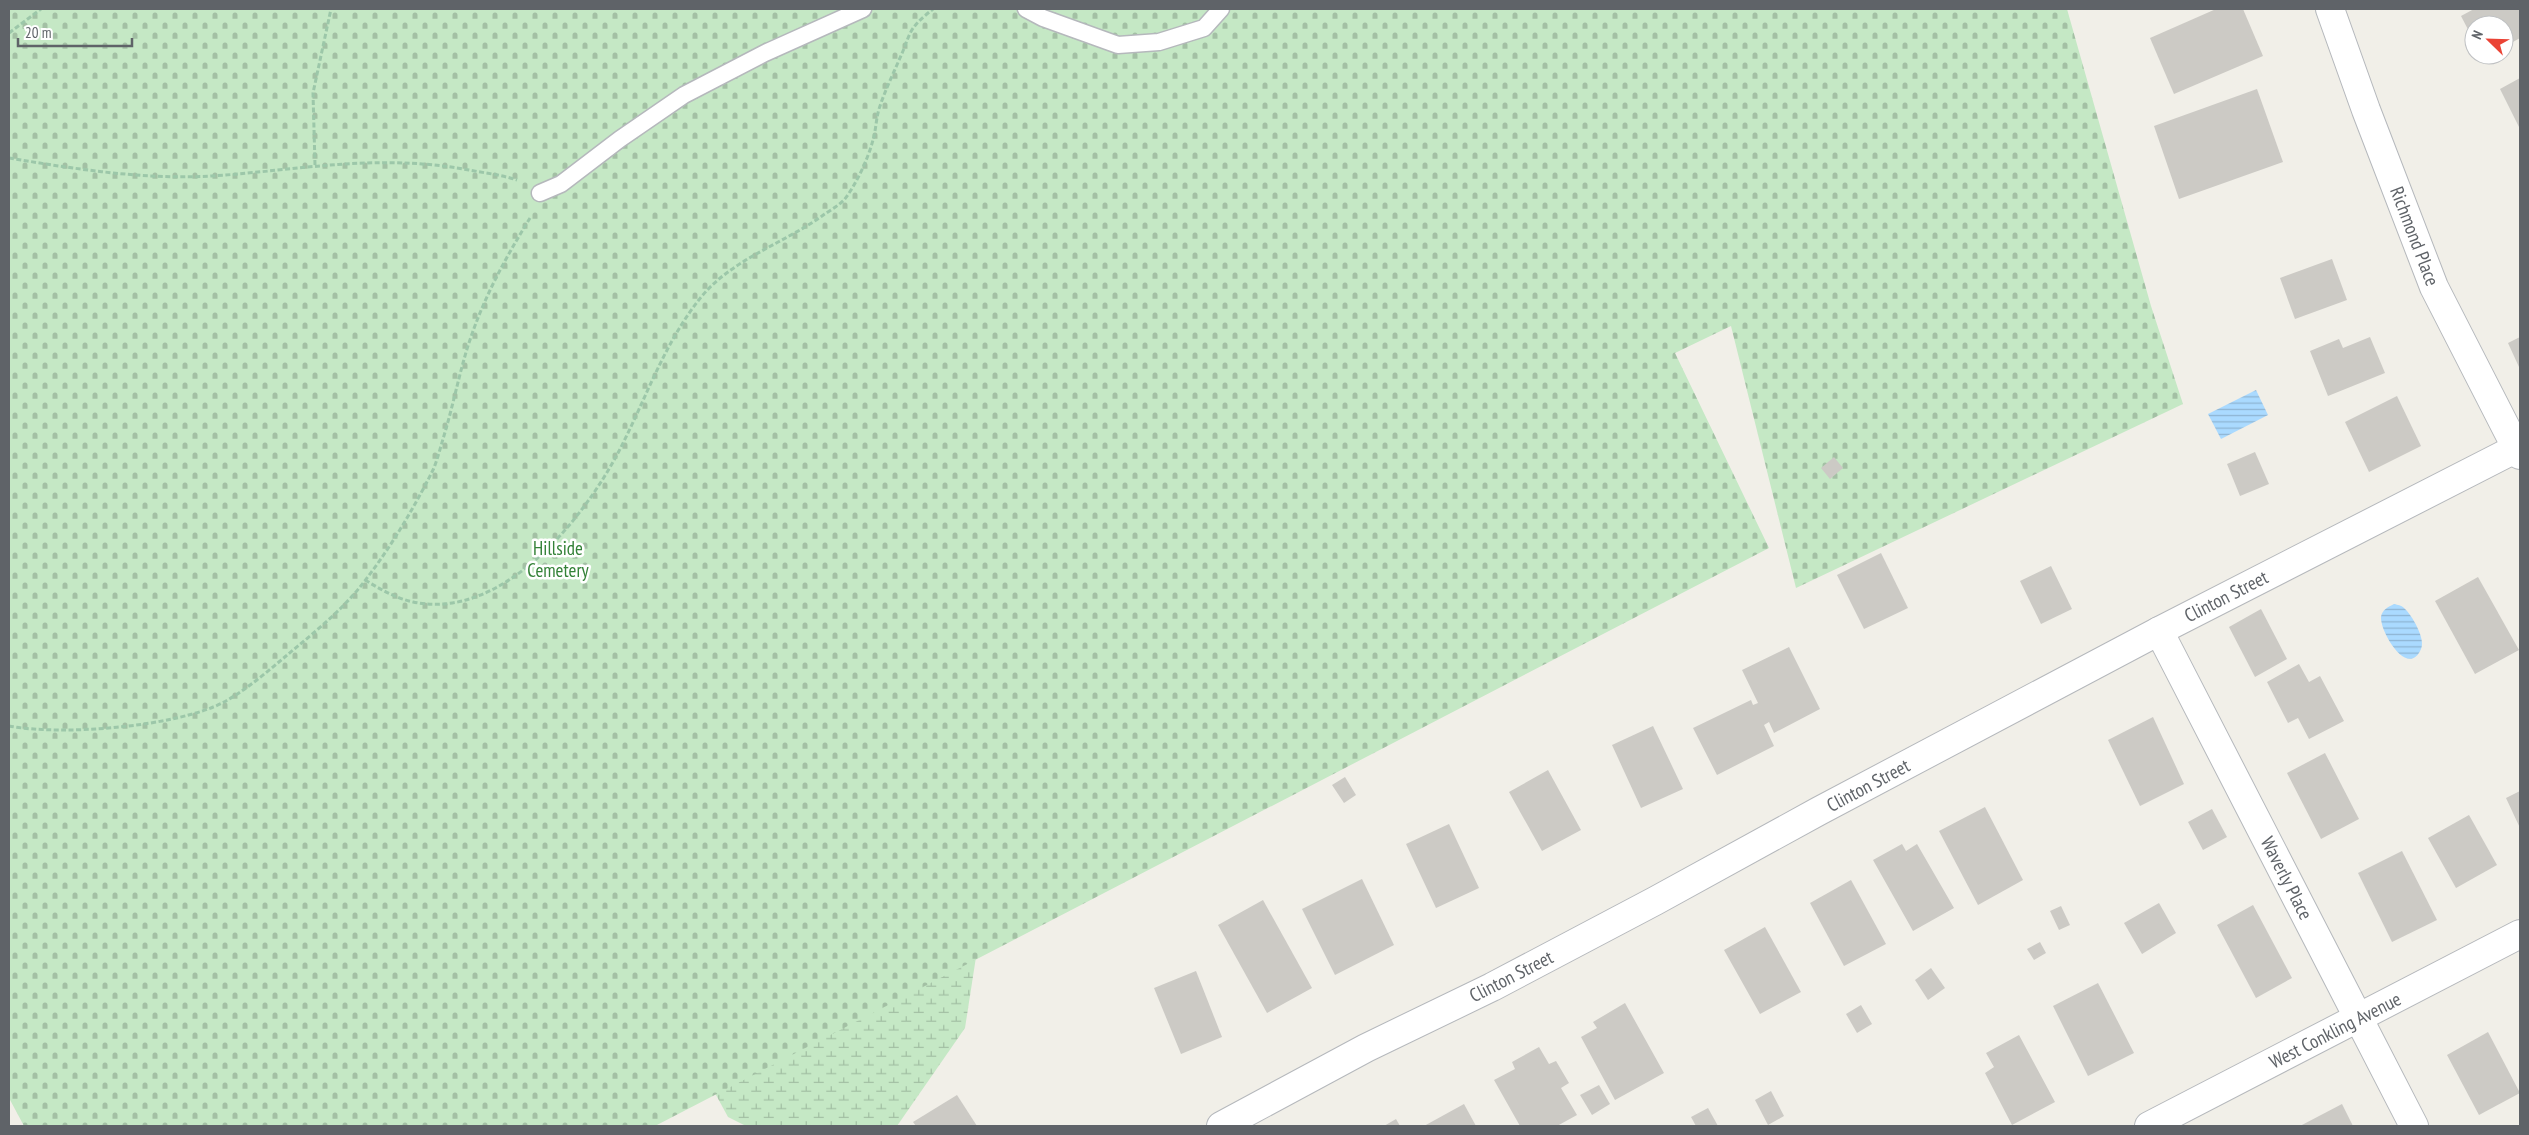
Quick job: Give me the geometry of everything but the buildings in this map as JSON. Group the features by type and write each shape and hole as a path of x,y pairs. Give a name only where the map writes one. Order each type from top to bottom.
{"street":[{"name":"Richmond Place","path":"2330,9 2366,110 2434,287 2519,451"},
{"name":"Clinton Street","path":"1221,1126 1366,1048 1492,987 1646,906 1820,811 2159,631 2519,451"},
{"name":"Waverly Place","path":"2159,631 2360,1017 2414,1126"},
{"name":"West Conkling Avenue","path":"2149,1126 2520,934"}],"lane":[{"path":"540,193 561,184 620,139 684,95 765,53 864,9"},
{"path":"1026,9 1043,18 1118,44 1159,42 1204,28 1221,9"}],"path":[{"path":"9,34 41,9"},
{"path":"315,165 313,93 331,9"},
{"path":"365,580 394,597 414,602 436,604 452,602 490,592 522,572 550,546 585,506 602,480 619,451 662,360 698,300 728,271 810,224 843,200 856,180 873,141 879,109 913,27 933,9"},
{"path":"9,158 78,169 179,176 213,176 315,165 400,161 456,167 507,177 524,183 540,193 534,212 499,268 482,305 466,351 458,389 434,468 403,524 365,580 313,633 270,669 224,702 192,713 124,726 30,730 9,726"}],"green space":[{"name":"Hillside Cemetery","path":"9,9 2067,9 2151,306 2183,404 1796,588 1731,326 1675,353 1769,548 655,1126 24,1126 9,1098"},
{"path":"976,957 965,1028 897,1126 746,1126 728,1117 709,1082"}],"water":[{"path":"2256,390 2268,415 2221,439 2208,414"},
{"path":"2394,604 2402,606 2407,611 2420,633 2422,645 2416,657 2409,659 2402,656 2385,633 2381,617 2386,609"}]}
